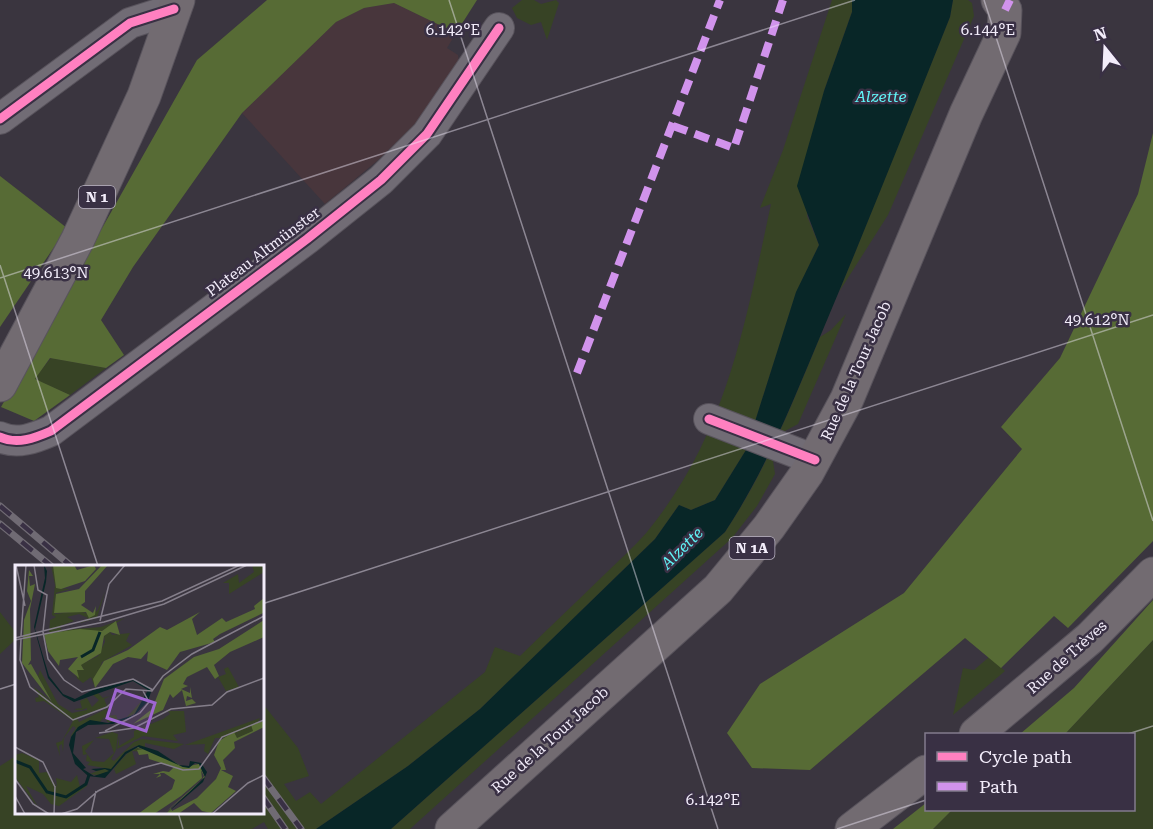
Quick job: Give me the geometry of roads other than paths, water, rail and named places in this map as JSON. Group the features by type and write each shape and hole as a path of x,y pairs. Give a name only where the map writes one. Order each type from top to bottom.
{"main road":[{"name":"N 1","path":"0,386 78,239 144,96 176,4"},
{"name":"Rue de la Tour Jacob","path":"452,829 718,589 770,527 815,460 847,399 966,114 1004,33 1004,4"},
{"name":"Rue de Trèves","path":"978,733 1090,638 1153,574"},
{"path":"852,829 925,774"}],"street":[{"path":"0,119 130,23 176,4"},
{"name":"Plateau Altmünster","path":"0,437 8,441 31,439 51,431 288,253 381,180 428,134 499,28"},
{"path":"709,419 815,460"}],"water":[{"name":"Alzette","path":"852,0 953,0 950,17 800,384 766,460 725,532 391,829 316,829 408,766 480,709 655,539 679,505 691,510 715,500 746,450 796,292 819,245 797,186 824,91 852,12"}],"railway":[{"path":"0,506 70,565"},
{"path":"0,524 50,565"},
{"path":"264,779 301,829"},
{"path":"264,799 285,829"}]}
